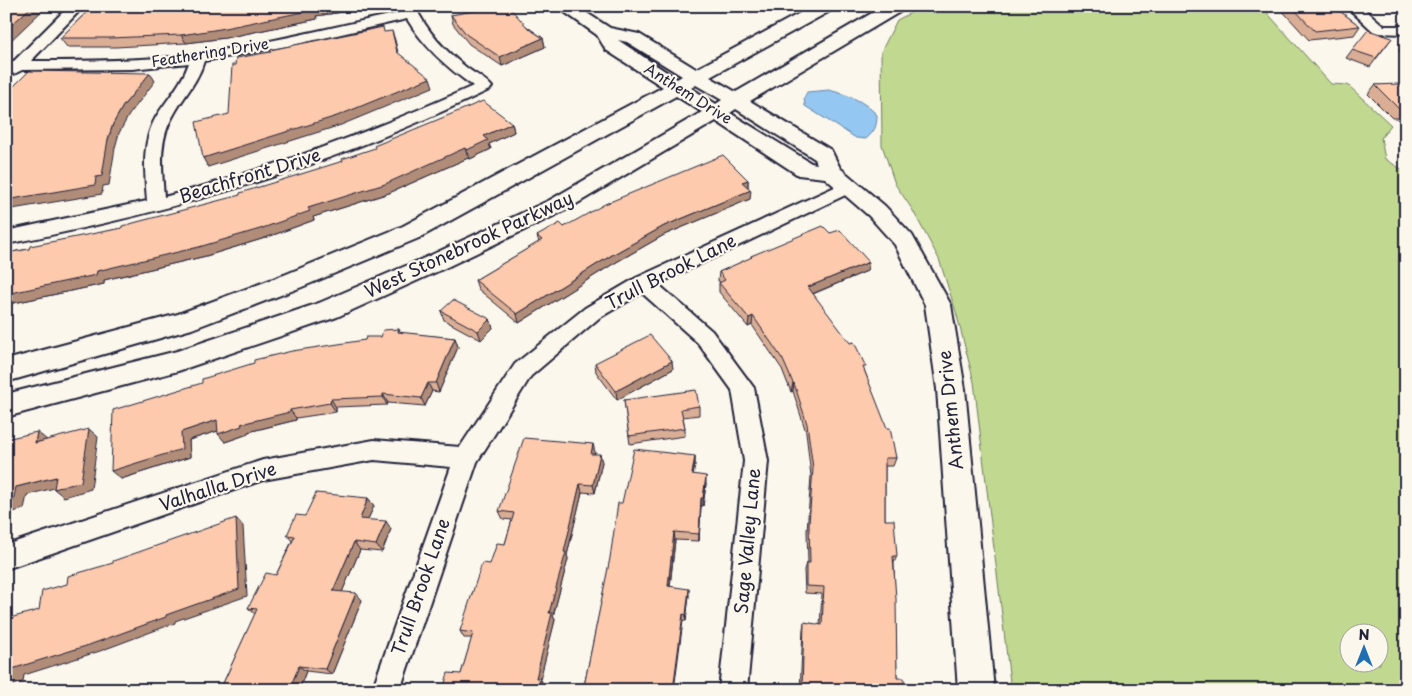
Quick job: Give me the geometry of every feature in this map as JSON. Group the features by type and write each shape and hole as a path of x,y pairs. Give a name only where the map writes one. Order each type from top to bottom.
{"street":[{"path":"6,77 12,65 77,6"},
{"name":"Anthem Drive","path":"564,6 604,32 612,46 686,82 726,107 806,170 840,179 877,211 904,241 938,305 951,389 976,690"},
{"name":"West Stonebrook Parkway","path":"6,371 182,322 293,281 402,236 494,188 826,6"},
{"name":"West Stonebrook Parkway","path":"6,406 178,361 328,310 437,262 558,205 897,6"},
{"path":"1353,6 1380,30 1406,30"},
{"name":"Feathering Drive","path":"12,65 124,65 198,58 252,49 410,10"},
{"name":"Beachfront Drive","path":"6,238 156,205 245,180 327,153 401,124 484,87 434,47 425,36 410,10"},
{"path":"156,205 154,153 156,135 164,116 190,80 198,58"},
{"name":"Trull Brook Lane","path":"386,690 466,458 523,370 592,312 840,179"},
{"name":"Sage Valley Lane","path":"643,283 705,337 743,388 756,461 733,690"},
{"name":"Valhalla Drive","path":"6,557 263,470 374,450 466,458"}],"green space":[{"path":"924,6 1261,6 1331,84 1348,85 1391,125 1381,138 1385,159 1406,172 1406,690 1011,690 974,382 956,312 939,259 912,209 895,184 882,145 881,52 897,20"}],"water":[{"path":"829,90 855,99 866,105 877,115 875,128 866,139 856,138 805,106 804,98 807,92"}],"building":[{"path":"6,6 32,6 6,30"},
{"path":"93,6 317,6 312,7 313,10 181,35 60,38"},
{"path":"501,6 502,9 509,7 528,28 543,38 500,57 467,35 451,15"},
{"path":"1291,6 1333,6 1360,26 1315,31"},
{"path":"383,27 384,32 392,31 397,52 430,78 337,116 203,158 196,122 229,114 232,65 235,65 236,58"},
{"path":"1368,30 1392,38 1376,58 1352,50"},
{"path":"29,71 150,73 123,106 113,124 108,139 102,176 96,177 95,185 6,200 6,94"},
{"path":"1398,84 1406,86 1406,109 1399,109 1375,85"},
{"path":"483,101 512,123 484,136 488,140 467,150 465,148 385,184 308,208 310,211 260,229 199,247 97,271 96,275 6,294 6,253 29,249 30,246 122,228 122,226 240,195 240,193 343,161 342,159 375,148 374,146"},
{"path":"723,155 748,180 742,182 751,190 664,226 612,255 517,314 475,280 542,240 537,236 560,223 564,227 605,204"},
{"path":"823,226 830,233 840,230 869,262 808,287 850,343 854,342 866,367 863,367 887,428 890,428 896,458 885,458 885,520 894,520 897,556 893,556 896,599 897,678 904,678 904,690 802,690 804,622 822,625 824,587 806,586 806,563 810,563 809,524 813,468 807,424 794,383 783,360 753,316 749,318 719,283 725,280 719,272 751,256"},
{"path":"453,300 490,319 478,331 441,311"},
{"path":"399,329 398,332 455,338 436,383 428,383 421,398 383,394 383,397 331,399 330,403 290,410 290,412 241,424 242,426 218,434 217,420 181,432 182,449 111,471 113,410 202,383 202,379 254,363 254,360 292,351 365,340 366,337 381,337 383,330"},
{"path":"650,335 672,361 616,391 595,363"},
{"path":"696,390 699,406 681,409 685,428 629,436 624,400"},
{"path":"89,429 81,482 54,489 56,477 16,487 13,502 6,504 6,439 37,432 35,443"},
{"path":"524,438 593,444 591,454 600,454 593,485 580,484 564,552 566,552 549,613 552,613 536,678 540,678 538,690 443,690 448,673 461,674 473,633 460,631 482,563 490,564 497,543 505,544 514,513 499,511"},
{"path":"634,449 695,456 692,474 706,476 703,498 701,498 699,534 674,532 668,586 689,589 686,615 683,614 673,690 578,690 580,685 584,686 610,558 618,503 622,503"},
{"path":"316,493 368,498 360,519 386,521 376,545 354,542 333,591 356,593 325,669 299,666 289,690 220,690 257,609 248,608 266,573 276,575 295,536 287,535 296,515 305,516"},
{"path":"236,518 239,589 89,645 12,669 10,676 6,677 6,619 39,610 42,591 67,584 68,576 113,563 113,561"},
{"path":"171,688 171,690 154,690"}]}
